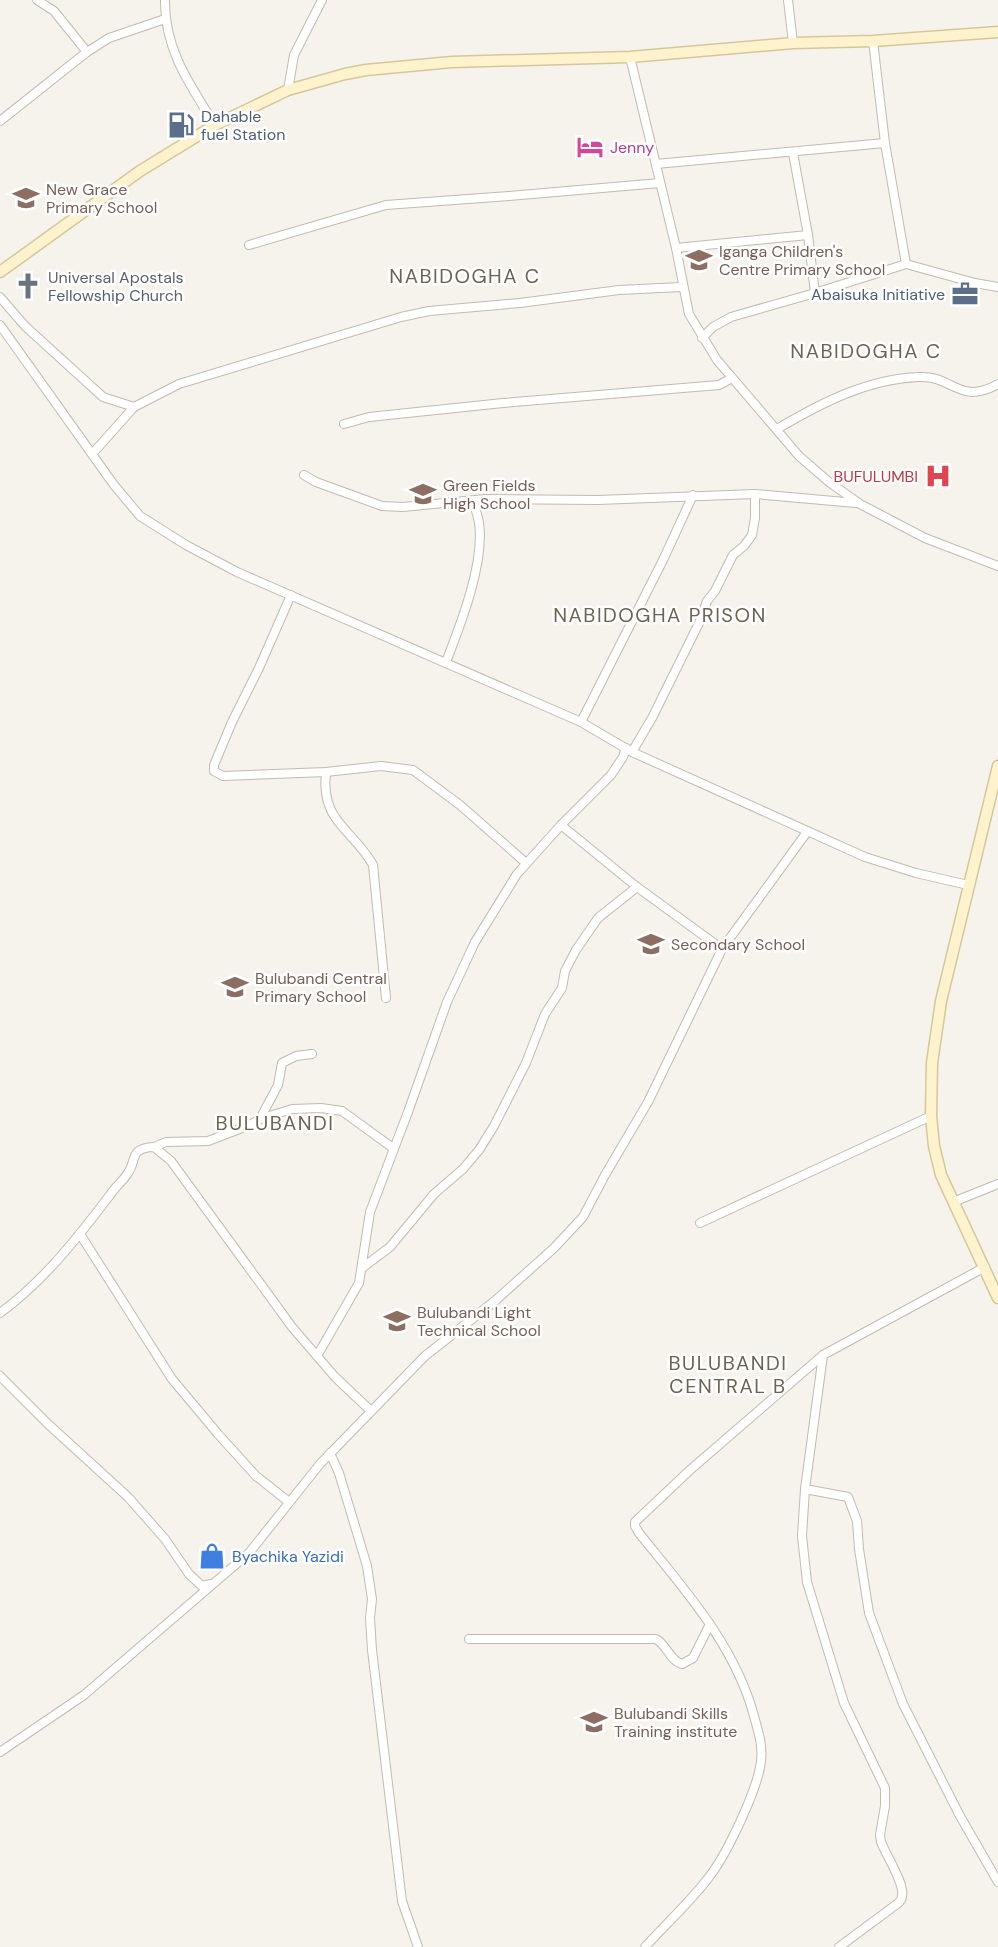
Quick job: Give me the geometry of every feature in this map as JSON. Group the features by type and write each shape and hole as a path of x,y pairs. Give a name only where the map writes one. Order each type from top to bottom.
{"street":[{"path":"37,0 54,11 87,52"},
{"path":"165,0 165,18 173,51 189,84 215,125"},
{"path":"288,90 294,55 322,0"},
{"path":"788,0 793,43"},
{"path":"0,121 87,52 109,38 165,18"},
{"path":"0,272 140,171 215,125 288,90 345,74 413,65 630,57 793,43 998,32"},
{"path":"873,40 885,143 906,264"},
{"path":"630,57 676,248 689,315 717,360 800,456 829,482 860,504 925,538 998,566"},
{"path":"656,164 885,143"},
{"path":"793,153 808,234 814,293"},
{"path":"249,245 386,205 660,183"},
{"path":"676,248 808,234"},
{"path":"702,338 714,327 731,317 906,264 998,287"},
{"path":"93,453 134,407 179,384 400,317 619,290 682,287"},
{"path":"0,297 25,326 103,397 134,407"},
{"path":"0,325 114,485 140,516 206,556 237,572 581,722 629,750 807,832 865,857 916,873 968,885"},
{"path":"777,429 827,401 896,379 923,376 971,393 981,392 998,384"},
{"path":"344,424 369,417 719,385 732,378"},
{"path":"304,475 316,482 382,506 403,507 485,499 598,500 756,494 860,504"},
{"path":"317,1356 359,1283 370,1212 447,1002 476,942 517,874 561,825 611,775 652,718 700,621 707,602 733,555 752,535 756,494"},
{"path":"581,722 663,560 693,495"},
{"path":"446,662 464,615 476,570 479,524 473,501"},
{"path":"291,595 232,722 214,765 214,771 224,776 326,772 381,766 413,770 460,805 526,863"},
{"path":"998,766 941,1001 932,1063 931,1116 934,1146 941,1175 998,1298"},
{"path":"326,772 326,794 331,810 338,823 366,852 373,865 386,998"},
{"path":"561,825 636,887 722,949"},
{"path":"0,1752 84,1695 249,1553 330,1454 425,1356 496,1300 554,1248 584,1217 604,1175 648,1102 722,949 807,832"},
{"path":"362,1268 390,1247 434,1194 463,1169 479,1150 526,1063 545,1014 562,988 565,970 576,950 597,918 636,887"},
{"path":"260,1119 278,1085 282,1064 296,1056 312,1054"},
{"path":"0,1313 22,1297 80,1234 129,1172 133,1157 145,1147 154,1147 166,1142 208,1141 260,1119 292,1109 321,1108 342,1111 393,1148"},
{"path":"700,1223 931,1116"},
{"path":"154,1147 171,1161 292,1327 335,1377 371,1411"},
{"path":"953,1202 998,1184"},
{"path":"80,1234 172,1379 256,1476 289,1502"},
{"path":"645,1947 709,1877 726,1851 752,1794 761,1761 761,1742 750,1701 726,1648 696,1603 639,1533 635,1522 690,1470 823,1355 985,1267"},
{"path":"823,1355 805,1489 802,1536 807,1582 844,1703 885,1788 881,1842 903,1893 902,1899 897,1904 839,1947"},
{"path":"0,1376 48,1424 128,1497 165,1539 189,1574 201,1586 214,1583"},
{"path":"330,1454 339,1473 367,1566 372,1599 370,1618 372,1650 402,1900 418,1947"},
{"path":"805,1489 848,1497 857,1521 859,1550 869,1612 903,1704 960,1816 998,1882"},
{"path":"469,1639 656,1640 660,1641 677,1663 682,1664 693,1658 710,1624"}],"place":[{"name":"Dahable fuel Station","path":"181,125"},
{"name":"Jenny","path":"590,147"},
{"name":"New Grace Primary School","path":"26,198"},
{"name":"Iganga Children's Centre Primary School","path":"699,260"},
{"name":"Universal Apostals Fellowship Church","path":"28,286"},
{"name":"Abaisuka Initiative","path":"965,294"},
{"name":"BUFULUMBI","path":"938,476"},
{"name":"Green Fields High School","path":"423,494"},
{"name":"Secondary School","path":"651,944"},
{"name":"Bulubandi Central Primary School","path":"235,987"},
{"name":"Bulubandi Light Technical School","path":"397,1321"},
{"name":"Byachika Yazidi","path":"212,1556"},
{"name":"Bulubandi Skills Training institute","path":"594,1722"}],"district":[{"name":"NABIDOGHA C","path":"465,276"},
{"name":"NABIDOGHA C","path":"866,351"},
{"name":"NABIDOGHA PRISON","path":"660,615"},
{"name":"BULUBANDI","path":"275,1123"},
{"name":"BULUBANDI CENTRAL B","path":"728,1374"}]}
